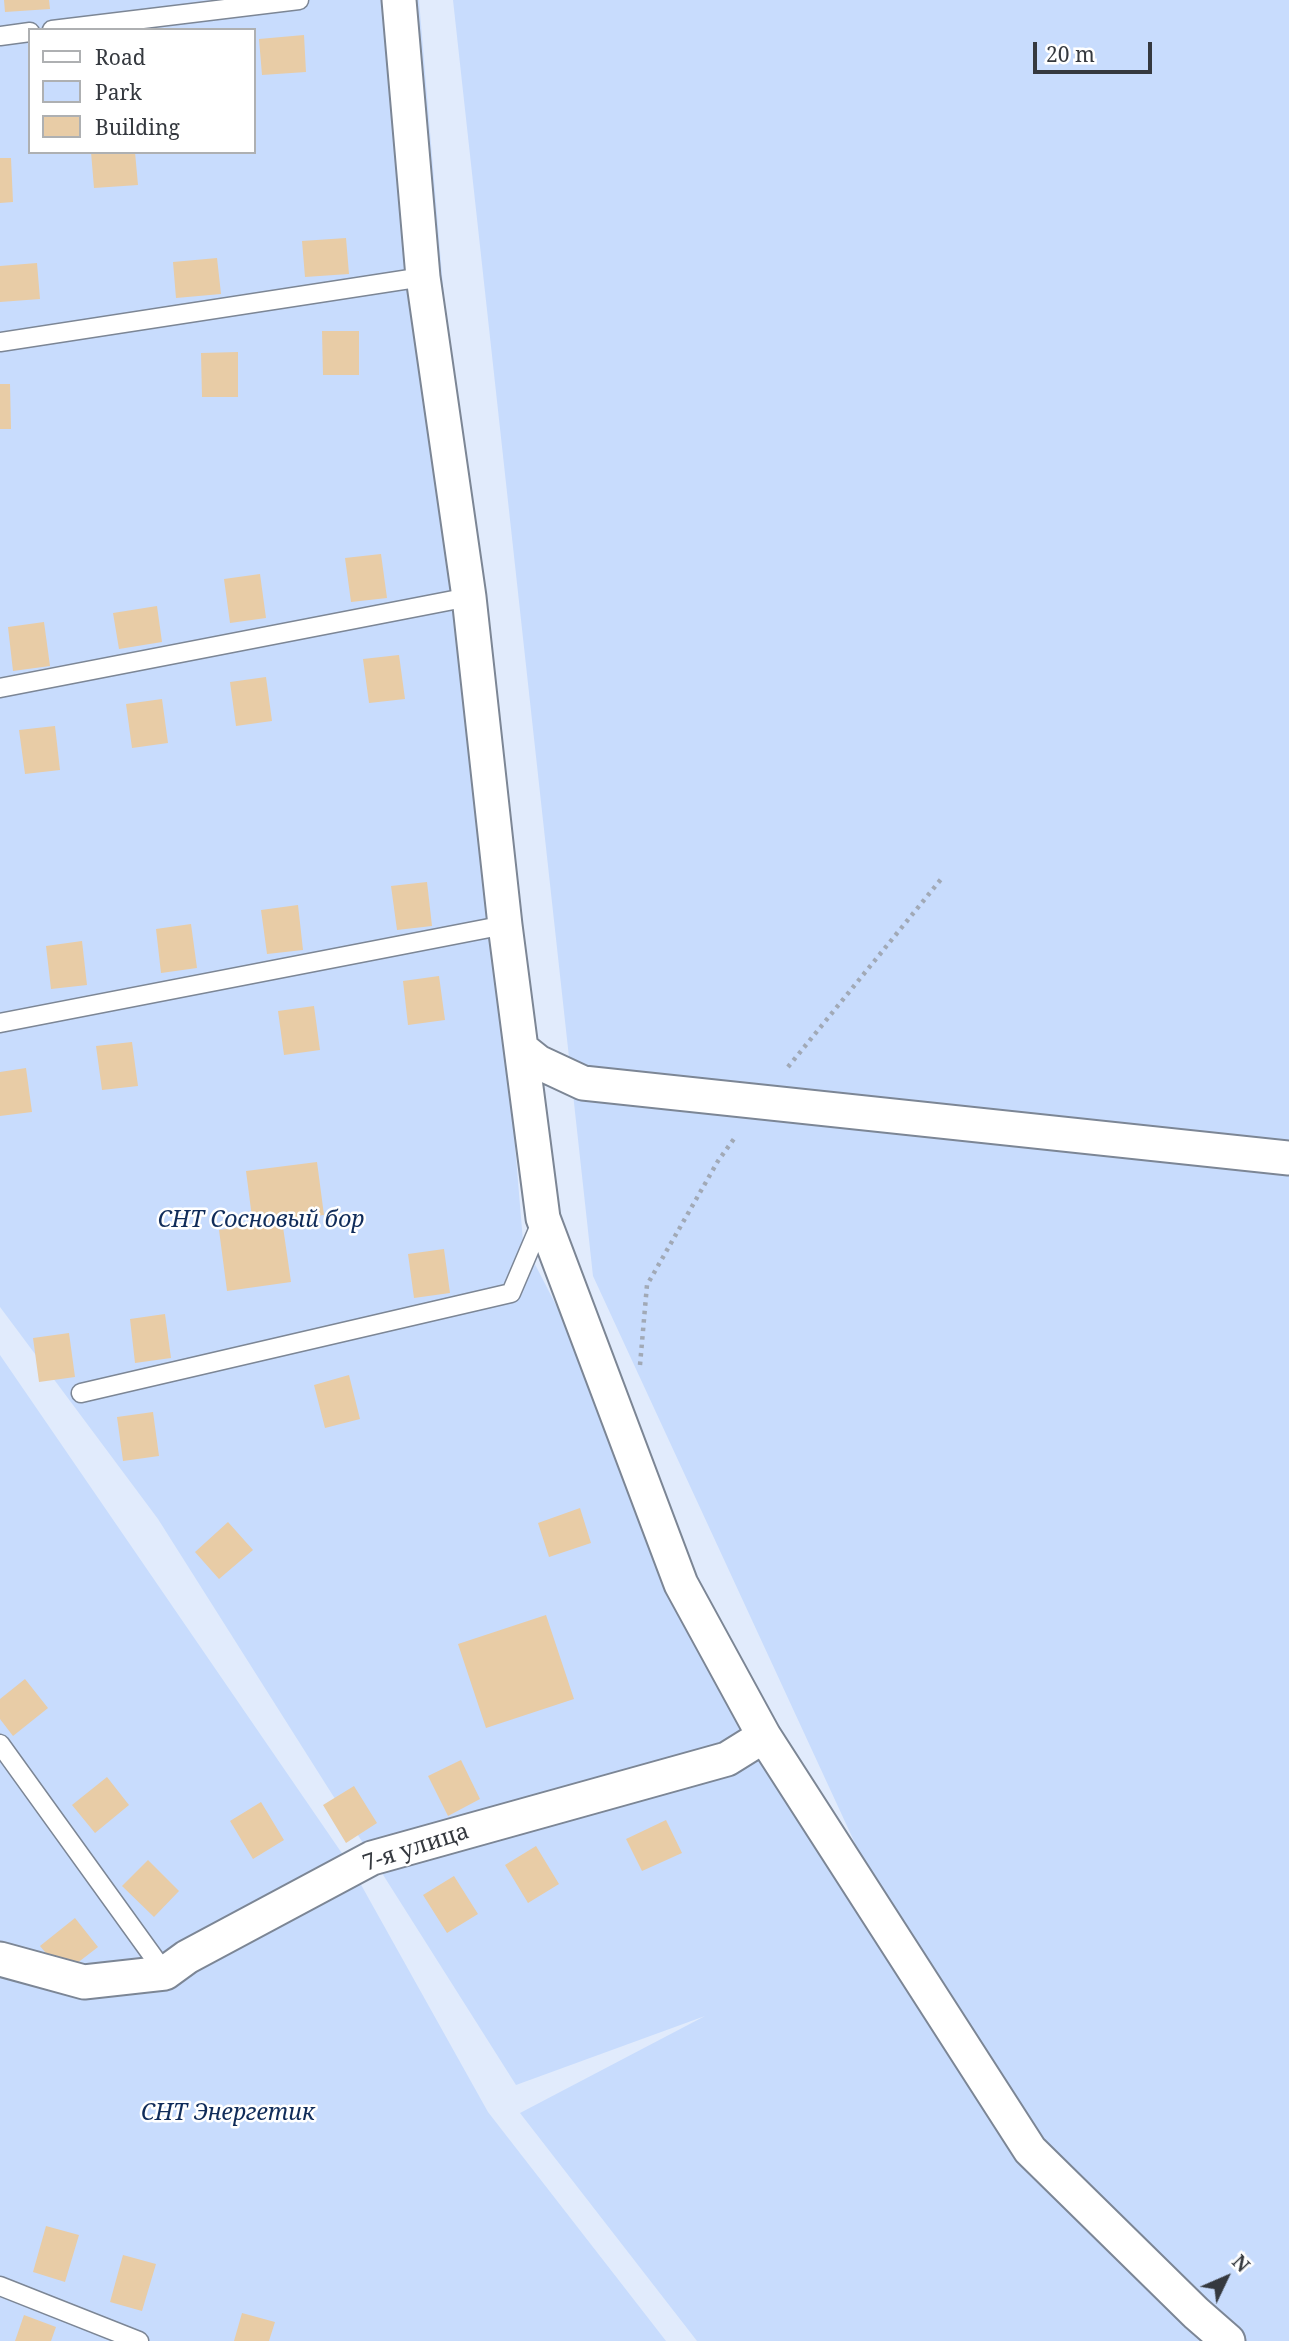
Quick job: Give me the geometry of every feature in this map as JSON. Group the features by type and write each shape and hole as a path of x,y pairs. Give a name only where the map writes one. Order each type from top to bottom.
{"street":[{"path":"399,0 423,278 469,597 505,925 543,1219 681,1584 764,1737 1030,2150 1228,2341"},
{"path":"523,1050 538,1062 583,1083 1289,1158"},
{"name":"7-я улица","path":"0,1959 84,1982 165,1973 187,1957 372,1858 727,1759 764,1737"}],"lane":[{"path":"68,28 299,0"},
{"path":"0,36 28,32"},
{"path":"0,342 423,278"},
{"path":"0,688 469,597"},
{"path":"0,1024 505,925"},
{"path":"81,1393 511,1293 543,1219"},
{"path":"0,1744 165,1973"},
{"path":"0,2286 139,2341"}],"path":[{"path":"639,1369 647,1285 718,1161 760,1102 942,878"}],"green space":[{"name":"СНТ Сосновый бор","path":"0,0 419,0 523,1241 873,1927 890,1919 593,1276 453,0 1289,0 1289,2341 697,2341 520,2113 705,2016 516,2085 158,1519 0,1307"},
{"name":"СНТ Энергетик","path":"0,1355 350,1865 488,2112 666,2341 0,2341"}],"building":[{"path":"4,0 49,0 50,9 5,12"},
{"path":"304,35 306,72 262,75 259,39"},
{"path":"91,154 135,154 138,185 94,188"},
{"path":"0,158 11,158 13,202 0,203"},
{"path":"346,238 349,274 305,277 302,241"},
{"path":"217,258 221,294 176,298 173,262"},
{"path":"37,263 40,299 0,302 0,266"},
{"path":"322,331 359,331 359,375 323,375"},
{"path":"238,352 238,397 202,397 201,353"},
{"path":"0,384 10,384 11,429 0,429"},
{"path":"381,554 387,598 351,602 345,558"},
{"path":"260,574 266,618 230,623 224,579"},
{"path":"157,606 162,642 119,649 113,613"},
{"path":"44,622 50,666 13,671 8,627"},
{"path":"399,655 405,699 369,703 363,659"},
{"path":"266,677 272,721 236,726 230,682"},
{"path":"162,699 168,743 132,748 126,704"},
{"path":"55,726 60,770 25,774 19,730"},
{"path":"427,882 432,926 397,930 391,886"},
{"path":"298,905 303,950 267,954 261,910"},
{"path":"191,924 197,968 161,973 156,929"},
{"path":"82,941 87,985 51,989 46,946"},
{"path":"439,976 445,1020 408,1025 403,981"},
{"path":"314,1006 320,1050 284,1055 278,1011"},
{"path":"132,1042 138,1086 102,1090 96,1046"},
{"path":"26,1068 32,1112 0,1116 0,1072"},
{"path":"317,1162 324,1215 282,1220 291,1282 227,1291 219,1230 253,1225 246,1171"},
{"path":"444,1249 450,1293 414,1298 408,1254"},
{"path":"165,1314 171,1358 135,1363 130,1319"},
{"path":"69,1333 75,1377 39,1382 33,1338"},
{"path":"349,1375 360,1419 325,1428 314,1385"},
{"path":"153,1412 159,1456 123,1461 117,1417"},
{"path":"580,1508 591,1543 549,1557 538,1523"},
{"path":"228,1522 253,1550 219,1579 195,1552"},
{"path":"546,1615 574,1699 486,1728 458,1644"},
{"path":"25,1679 48,1708 13,1736 0,1719 0,1699"},
{"path":"461,1760 480,1799 448,1816 428,1776"},
{"path":"107,1777 129,1805 95,1833 72,1805"},
{"path":"354,1786 377,1823 346,1843 323,1805"},
{"path":"261,1802 284,1840 253,1859 230,1821"},
{"path":"666,1820 682,1853 642,1871 626,1839"},
{"path":"536,1846 559,1884 528,1903 505,1865"},
{"path":"148,1860 179,1891 154,1917 122,1886"},
{"path":"454,1876 478,1914 447,1933 423,1895"},
{"path":"75,1918 98,1947 63,1974 40,1946"},
{"path":"46,2226 79,2235 65,2282 33,2272"},
{"path":"123,2255 156,2264 142,2311 110,2302"},
{"path":"242,2313 275,2322 269,2341 234,2341"},
{"path":"24,2315 56,2327 51,2341 15,2341"}]}
